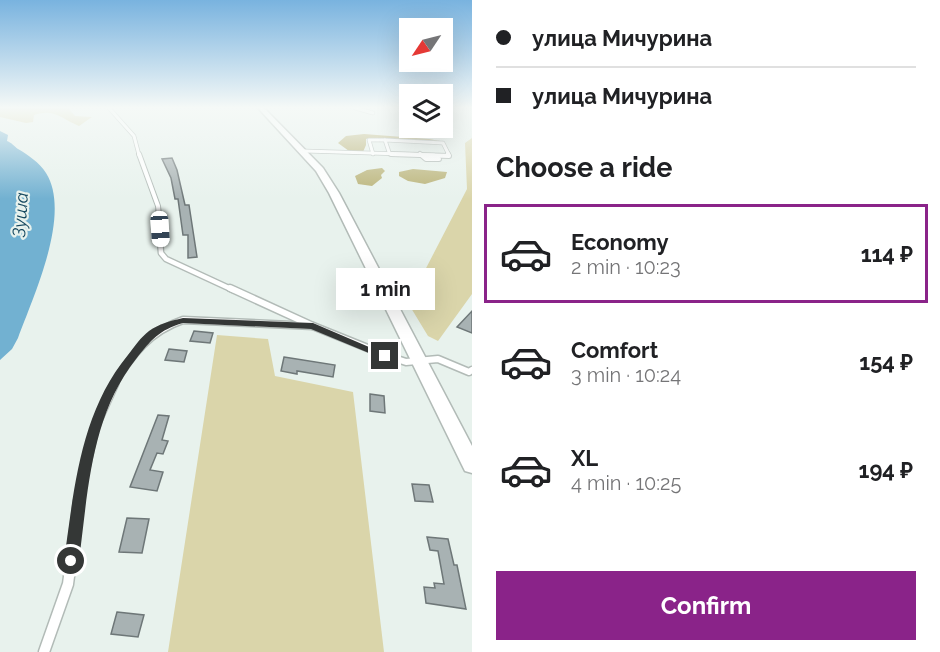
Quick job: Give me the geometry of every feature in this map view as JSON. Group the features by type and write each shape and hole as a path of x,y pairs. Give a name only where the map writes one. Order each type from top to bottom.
{"street":[{"path":"292,138 320,170 334,193 472,465"}],"lane":[{"path":"135,138 158,206 161,253 166,259 385,356 406,362 438,359 471,372"},
{"path":"305,151 373,154 389,152 449,156 443,143 369,140 373,154"},
{"path":"385,140 389,152"},
{"path":"420,154 426,159 439,159"},
{"path":"44,652 70,576 78,504 91,440 106,396 150,334 166,325 183,321 313,326"}],"shaded area":[{"path":"343,138 368,138 363,152 349,151 338,143"},
{"path":"379,138 422,138 440,141"},
{"path":"472,138 472,294 438,341 428,336 408,303 467,189 465,143"},
{"path":"382,168 385,171 381,175 382,178 372,186 358,184 355,176 367,170"},
{"path":"413,169 447,172 445,178 425,184 408,181 399,176 399,172"},
{"path":"217,335 268,339 275,376 353,392 384,652 168,652"}],"water":[{"name":"Зуша","path":"0,138 7,138 7,141 33,159 46,173 53,190 55,210 47,256 32,301 18,338 12,349 0,360"}],"building":[{"path":"172,158 185,205 189,205 197,257 188,258 188,235 183,235 178,199 175,199 171,178 162,159"},
{"path":"472,311 472,333 457,327"},
{"path":"194,331 213,333 210,343 190,341"},
{"path":"169,349 187,351 184,362 165,360"},
{"path":"284,357 335,365 333,377 297,371 297,374 281,371"},
{"path":"370,394 384,396 385,413 370,411"},
{"path":"158,415 169,416 162,440 168,441 163,454 157,453 150,470 163,472 157,491 130,487"},
{"path":"412,484 429,485 433,502 415,501"},
{"path":"127,518 149,519 142,553 119,552"},
{"path":"427,537 448,539 454,565 457,565 466,609 426,603 424,587 435,588 434,583 444,584 438,551 430,550"},
{"path":"117,612 144,615 138,637 111,634"}],"route":[{"path":"71,561 82,482 91,440 106,396 150,334 166,325 183,321 313,326 385,356"}]}
